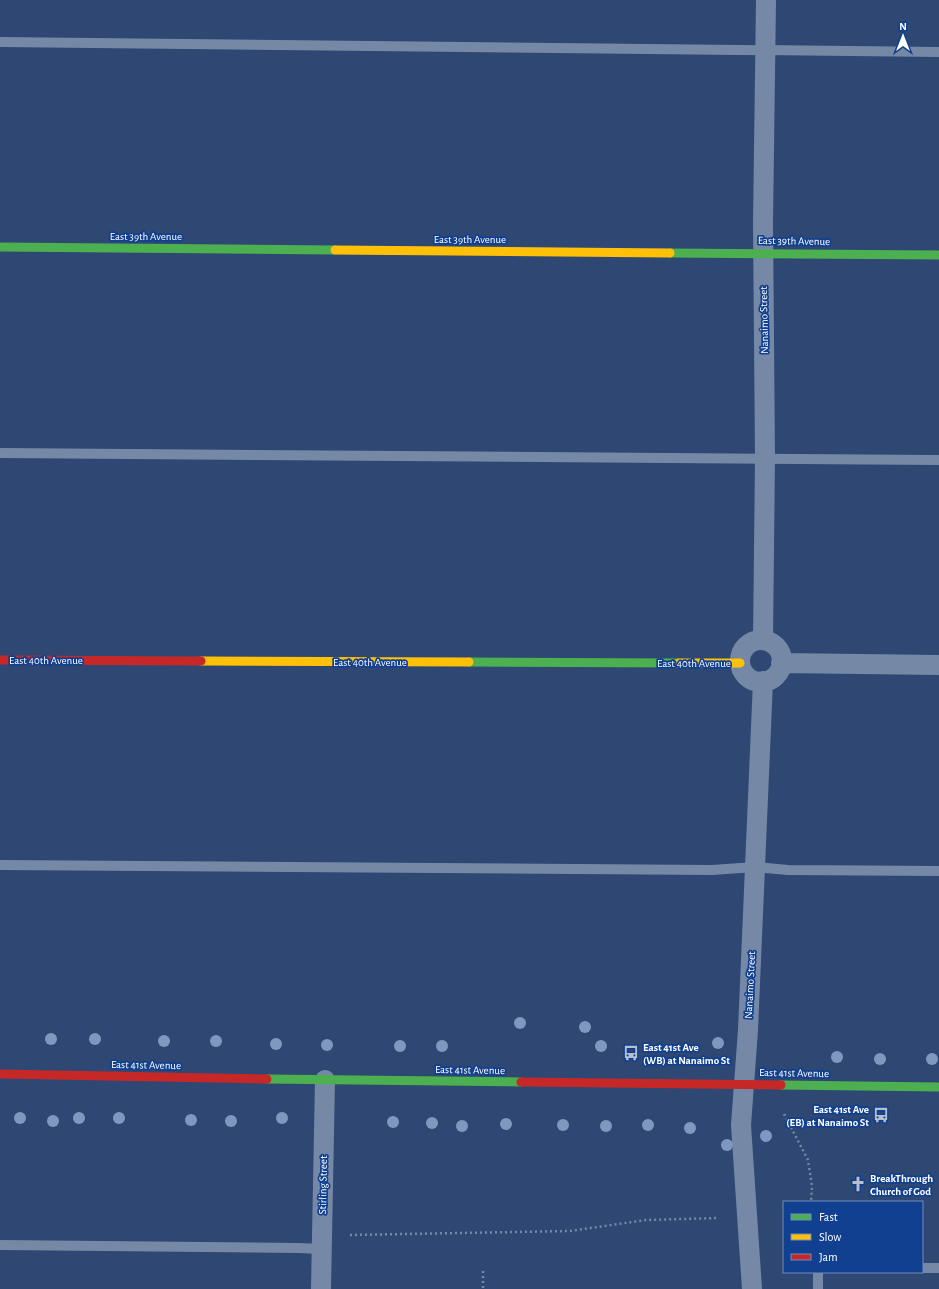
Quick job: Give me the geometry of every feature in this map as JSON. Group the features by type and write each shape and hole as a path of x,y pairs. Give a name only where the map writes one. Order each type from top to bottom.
{"street":[{"name":"Nanaimo Street","path":"763,640 765,458 763,253 766,0"},
{"name":"East 39th Avenue","path":"0,247 939,255"},
{"path":"763,640 775,646 781,657 781,663 775,676 763,681 756,681 745,675 740,663 740,657 746,646 763,640"},
{"name":"East 40th Avenue","path":"0,660 740,663"},
{"path":"781,663 939,665"},
{"name":"Nanaimo Street","path":"752,1289 742,1125 763,681"},
{"name":"East 41st Avenue","path":"0,1074 325,1080 939,1087"},
{"name":"Stirling Street","path":"321,1289 325,1080"}],"lane":[{"path":"0,42 939,52"},
{"path":"0,453 939,460"},
{"path":"0,865 704,870 755,868 788,870 939,871"},
{"path":"0,1245 322,1249"},
{"path":"923,1268 939,1268"},
{"path":"818,1273 818,1289"}],"path":[{"path":"784,1114 808,1160 812,1186 811,1201"},
{"path":"350,1235 570,1230 646,1220 718,1218"},
{"path":"483,1271 483,1289"}],"traffic: fast":[{"path":"0,247 335,250"},
{"path":"670,253 939,255"},
{"path":"469,662 679,663"},
{"path":"267,1079 521,1082"},
{"path":"781,1085 939,1087"}],"traffic: slow":[{"path":"335,250 670,253"},
{"path":"201,661 469,662"},
{"path":"679,663 740,663"}],"traffic: jam":[{"path":"0,660 201,661"},
{"path":"0,1074 267,1079"},
{"path":"521,1082 781,1085"}],"place":[{"name":"East 41st Ave (WB) at Nanaimo St","path":"631,1053"},
{"name":"East 41st Ave (EB) at Nanaimo St","path":"881,1115"},
{"name":"BreakThrough Church of God","path":"858,1184"}]}
